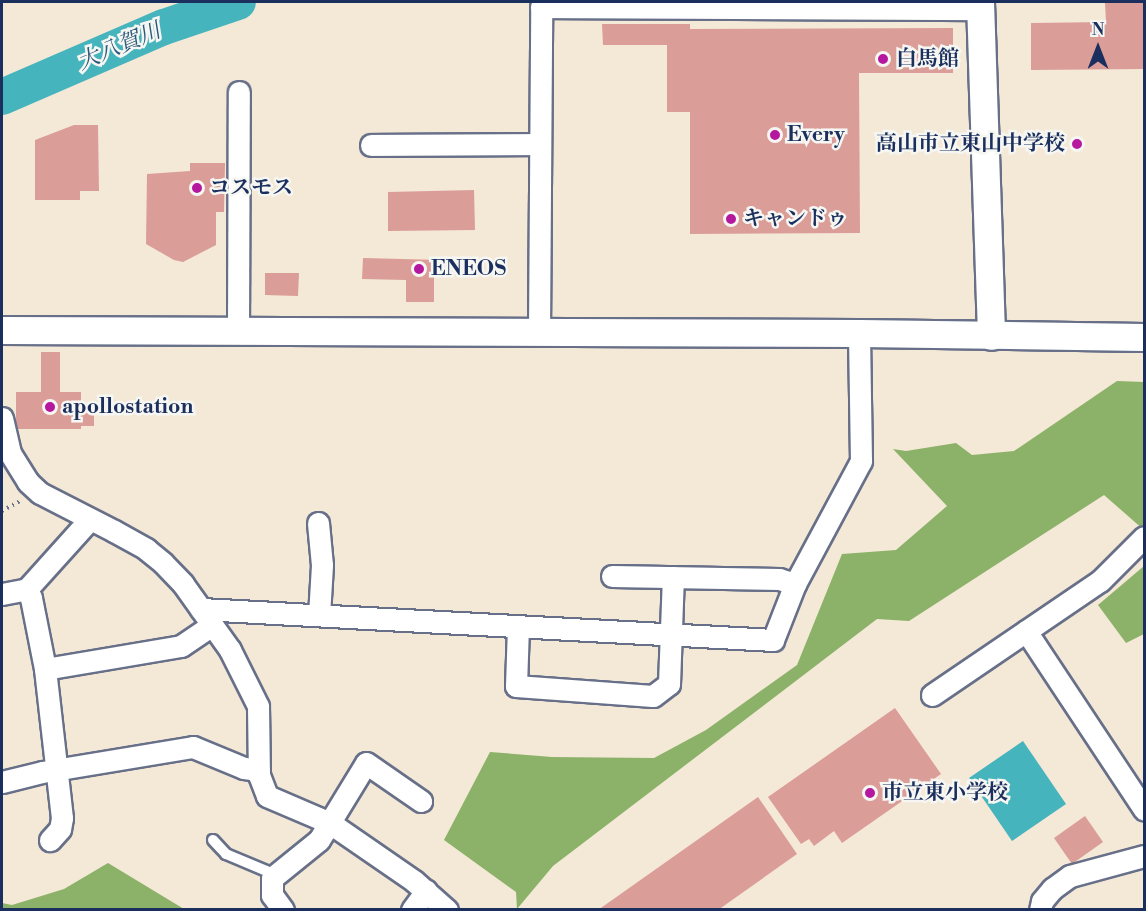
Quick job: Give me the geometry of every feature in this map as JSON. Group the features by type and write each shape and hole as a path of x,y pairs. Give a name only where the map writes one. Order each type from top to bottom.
{"street":[{"path":"539,332 541,7 981,5 991,336"},
{"path":"238,330 239,92"},
{"path":"371,145 540,144"},
{"path":"2,330 859,333 1144,337"},
{"path":"45,669 181,646 207,617 319,615 772,640 795,584 861,461 859,333"},
{"path":"2,418 16,465 28,482 40,493 154,556 183,584 207,617 245,676 258,706 259,770 267,796 330,823 426,891 447,909"},
{"path":"2,594 27,589 90,519"},
{"path":"318,523 322,565 319,615"},
{"path":"932,694 1100,581 1143,537"},
{"path":"612,576 779,579 795,584"},
{"path":"518,626 516,686 653,696 669,684 673,578"},
{"path":"27,589 32,598 45,669 62,823 50,840"},
{"path":"1026,631 1144,809"},
{"path":"2,782 56,770 194,747 244,768 259,770"},
{"path":"283,909 272,895 272,878 319,840 366,763 421,801"},
{"path":"1040,909 1042,901 1052,889 1070,876 1144,856"},
{"path":"412,909 426,891"}],"lane":[{"path":"213,840 226,854 276,875"}],"green space":[{"path":"1117,381 1144,382 1144,530 1104,495 909,621 877,619 553,866 517,909 516,892 444,840 490,752 552,757 654,758 706,730 797,665 842,554 896,550 947,506 893,449 906,451 956,443 972,455 1014,451"},
{"path":"1144,566 1144,634 1126,643 1098,605"},
{"path":"108,863 184,909 2,909 2,903 12,905 64,889"}],"water":[{"path":"1023,741 1066,804 1012,841 969,778"}],"building":[{"path":"1144,2 1144,69 1031,70 1031,23 1106,22 1105,3"},
{"path":"602,24 690,24 690,29 953,28 953,73 859,73 860,233 690,234 690,112 667,112 667,45 603,45"},
{"path":"74,125 98,125 99,191 80,191 80,200 35,200 35,140"},
{"path":"190,163 225,163 224,212 216,212 216,245 183,262 174,260 146,244 147,174 190,171"},
{"path":"474,190 475,230 388,231 388,192"},
{"path":"363,258 441,260 441,276 434,276 434,302 406,302 406,280 362,279"},
{"path":"265,273 299,273 298,296 265,295"},
{"path":"41,352 60,352 60,392 81,392 81,408 94,408 94,426 81,426 81,429 16,429 16,392 41,392"},
{"path":"895,708 941,774 842,843 834,831 814,846 809,839 801,844 768,797"},
{"path":"758,797 797,854 718,910 598,910"},
{"path":"1085,816 1103,842 1072,864 1054,838"}],"waterway":[{"name":"大八賀川","path":"2,97 164,27 238,2"}],"place":[{"name":"白馬館","path":"883,59"},
{"name":"Every","path":"775,135"},
{"name":"高山市立東山中学校","path":"1077,144"},
{"name":"コスモス","path":"197,188"},
{"name":"キャンドゥ","path":"731,219"},
{"name":"ENEOS","path":"419,269"},
{"name":"apollostation","path":"50,407"},
{"name":"市立東小学校","path":"870,793"}]}
